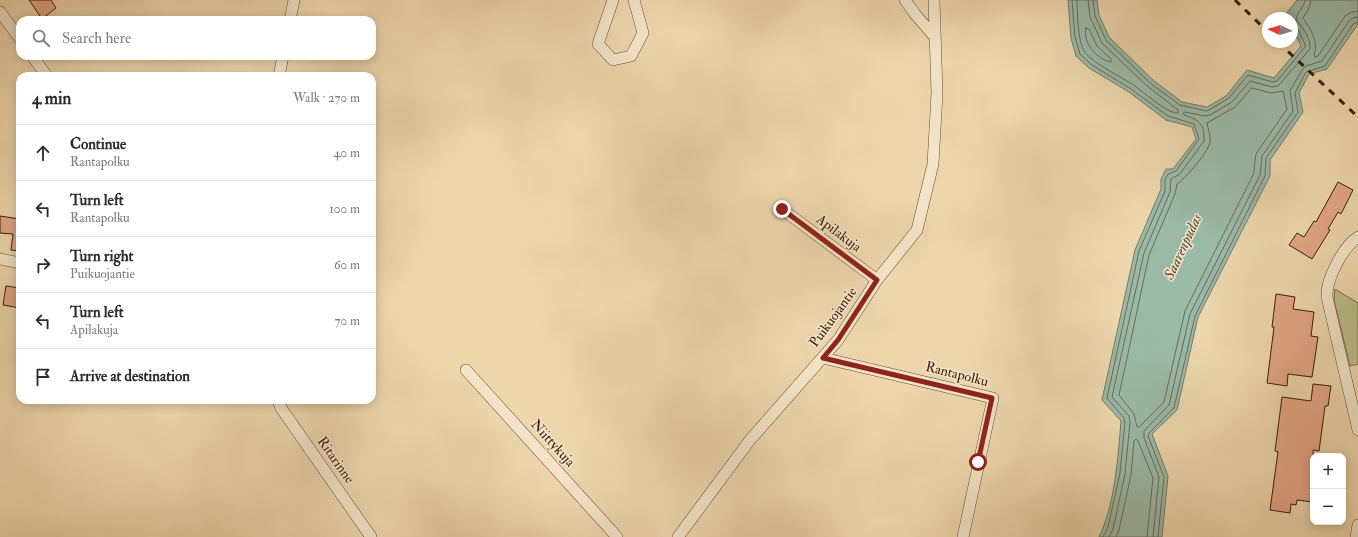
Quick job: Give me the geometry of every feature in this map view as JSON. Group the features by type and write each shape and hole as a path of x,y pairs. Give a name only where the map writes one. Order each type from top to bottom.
{"street":[{"path":"291,16 294,0"},
{"path":"612,0 598,44 613,60 631,56 643,33 634,0"},
{"path":"905,0 934,36"},
{"name":"Puikuojantie","path":"678,537 750,440 838,340 877,280 917,230 933,164 937,93 934,0"},
{"path":"0,12 16,34"},
{"path":"35,60 44,72"},
{"path":"280,72 282,60"},
{"name":"Apilakuja","path":"782,209 877,280"},
{"path":"1358,237 1353,241 1340,259 1329,280 1326,290 1326,297 1358,430"},
{"path":"0,259 16,262"},
{"name":"Rantapolku","path":"823,358 992,398 963,537"},
{"name":"Niittykuja","path":"466,370 617,537"},
{"name":"Ritarinne","path":"280,404 371,537"},
{"path":"1356,537 1358,525"}],"green space":[{"path":"1335,289 1358,303 1358,364 1350,366 1334,300"}],"water":[{"name":"Saarenpudas","path":"1068,0 1097,0 1099,15 1109,37 1153,80 1182,102 1207,107 1226,96 1247,70 1274,78 1301,46 1298,40 1298,12 1288,12 1297,0 1358,0 1358,24 1327,69 1309,74 1299,93 1303,112 1270,160 1270,176 1198,317 1177,410 1152,434 1168,476 1162,537 1099,537 1109,510 1112,496 1117,465 1121,421 1102,400 1135,250 1161,189 1161,179 1166,169 1173,169 1196,139 1192,127 1166,120 1129,92 1089,68 1076,56 1071,38"}],"building":[{"path":"29,0 51,0 56,8 46,16 40,16"},
{"path":"1338,182 1353,190 1341,214 1338,212 1328,229 1330,230 1312,259 1289,245 1297,233 1304,237 1314,221 1316,222"},
{"path":"0,216 16,218 16,251 11,250 13,234 0,233"},
{"path":"6,286 16,287 16,307 3,305"},
{"path":"1276,294 1295,297 1293,309 1314,312 1311,336 1318,337 1312,377 1288,374 1287,386 1267,383 1274,327 1272,327"},
{"path":"1313,384 1331,386 1328,406 1325,406 1319,451 1313,450 1313,453 1310,453 1310,502 1297,500 1296,505 1291,504 1290,513 1270,510 1278,452 1275,451 1282,397 1311,401"}],"railway":[{"path":"1235,0 1262,26"},
{"path":"1284,48 1358,117"}],"route":[{"path":"782,209 877,280 838,340 823,358 992,398 978,462"}]}
